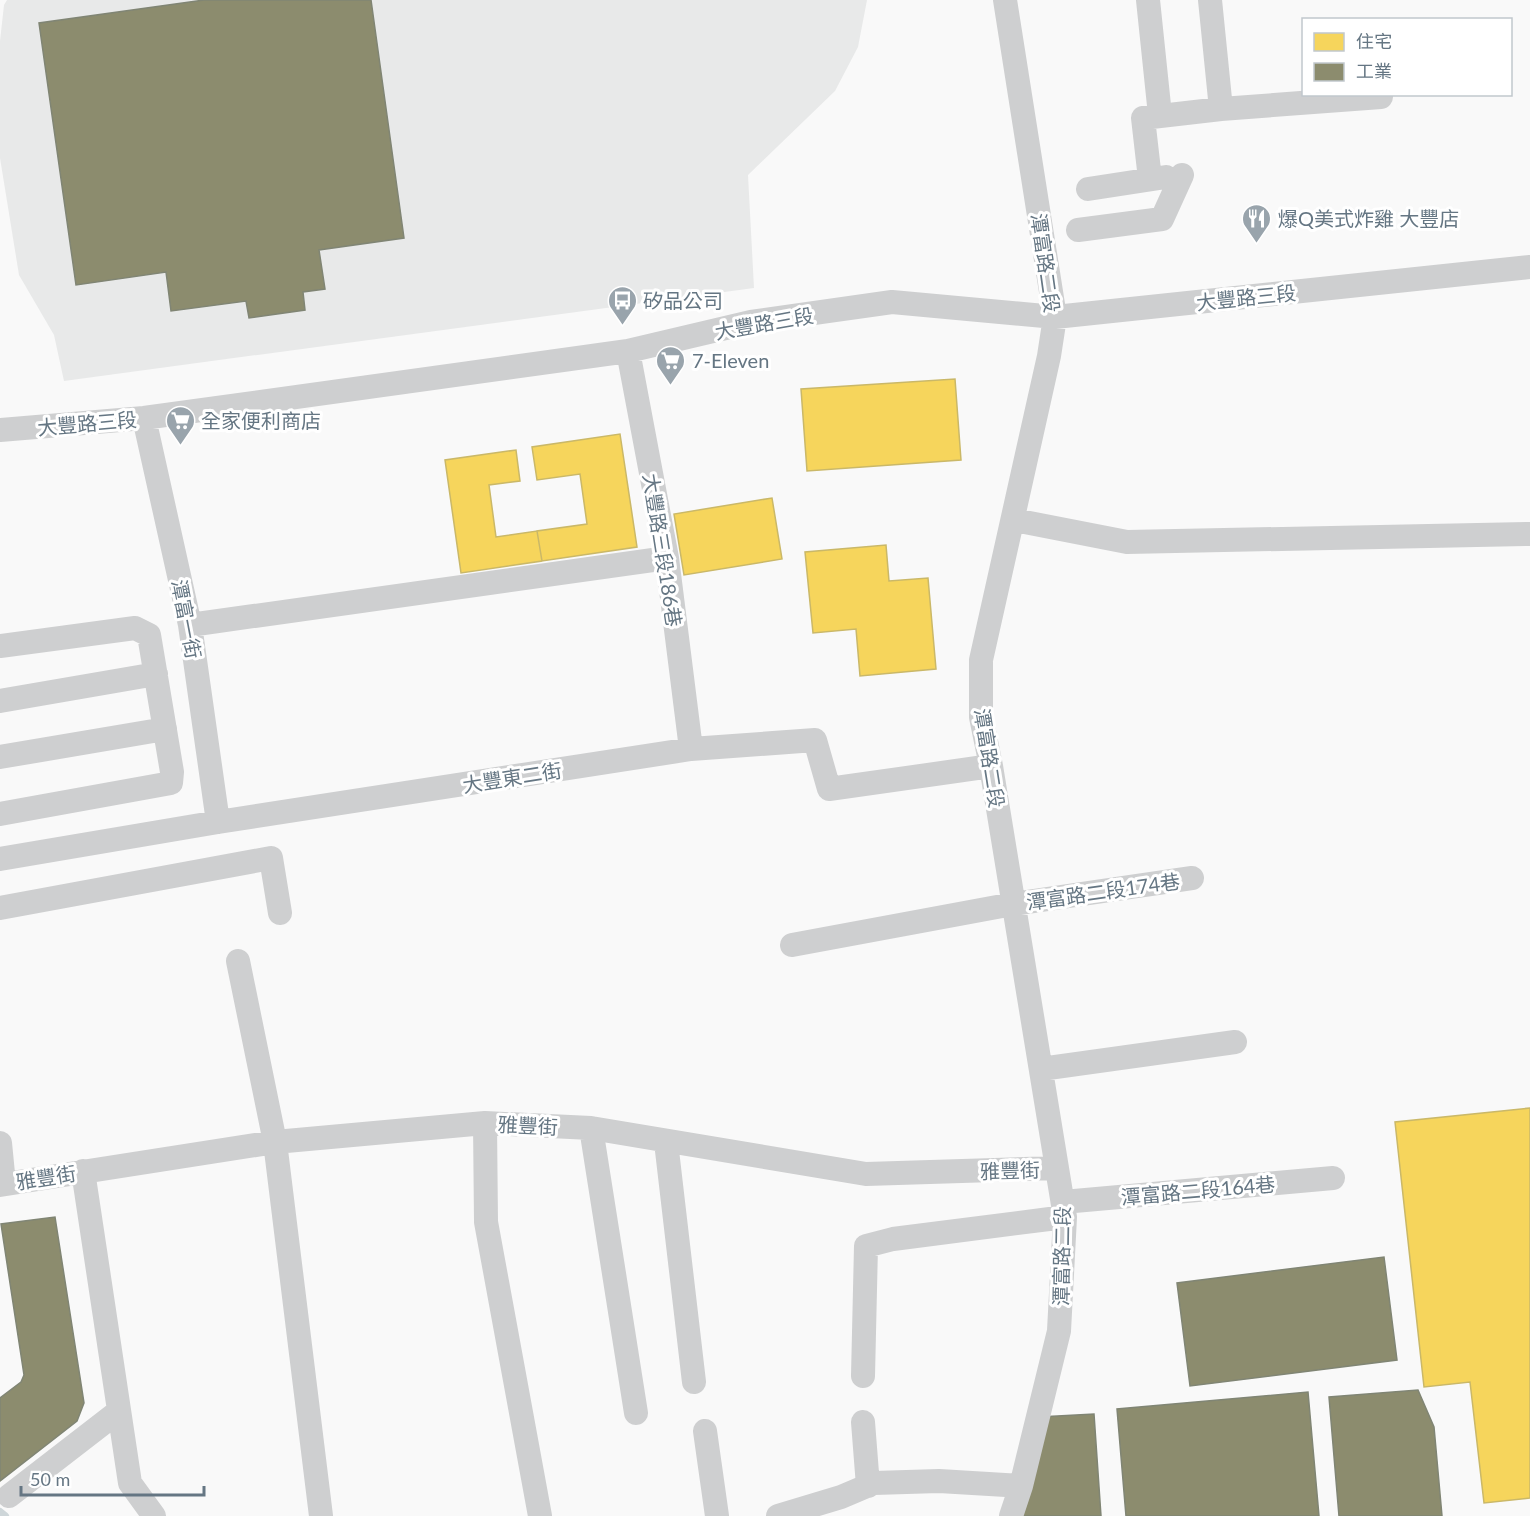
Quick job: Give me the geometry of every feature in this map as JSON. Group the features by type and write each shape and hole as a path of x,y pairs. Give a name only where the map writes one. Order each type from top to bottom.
{"street":[{"name":"潭富路二段","path":"1005,0 1055,318 1014,520 981,660 981,717 1064,1210 1059,1331 1021,1486 1011,1516"},
{"path":"1148,0 1160,115"},
{"path":"1210,0 1221,110"},
{"path":"1150,179 1143,118 1381,97"},
{"path":"1078,230 1162,219 1182,175 1088,189"},
{"name":"大豐路三段","path":"0,430 144,418 628,351 751,322 892,302 1055,318 1530,267"},
{"name":"大豐路三段186巷","path":"628,351 667,558 691,749"},
{"name":"潭富一街","path":"144,418 190,625 218,822"},
{"path":"1014,520 1127,542 1530,534"},
{"path":"190,625 667,558"},
{"path":"0,646 135,628 149,635 172,772 171,783 0,814"},
{"path":"0,701 156,674"},
{"path":"0,757 165,729"},
{"name":"大豐東二街","path":"0,859 218,822 691,749 815,740 830,789 991,766"},
{"path":"0,908 271,858 280,913"},
{"name":"潭富路二段174巷","path":"792,945 1013,904 1192,878"},
{"path":"238,961 275,1142 321,1516"},
{"path":"1041,1069 1235,1042"},
{"path":"485,1123 486,1222 540,1516"},
{"name":"雅豐街","path":"2,1184 275,1142 485,1123 591,1128 866,1174 1057,1168"},
{"path":"591,1128 636,1413"},
{"path":"666,1142 694,1382"},
{"path":"0,1143 2,1184"},
{"path":"83,1171 130,1483 153,1516"},
{"name":"潭富路二段164巷","path":"862,1376 866,1246 893,1239 1064,1210 1333,1178"},
{"path":"9,1496 119,1411"},
{"path":"863,1422 867,1486"},
{"path":"705,1431 717,1516"},
{"path":"778,1516 841,1497 874,1483 939,1481 1021,1486"}],"shaded area":[{"path":"7,0 867,0 858,47 835,91 748,175 754,288 64,381 54,335 19,275 0,158 0,41 4,5"}],"building: 住宅":[{"path":"955,379 961,460 807,471 801,389"},
{"path":"620,434 637,547 542,561 537,531 587,524 580,474 537,480 532,447"},
{"path":"516,450 520,481 489,485 496,537 537,531 542,561 461,573 445,460"},
{"path":"772,498 782,559 684,575 674,514"},
{"path":"886,545 889,581 928,578 936,669 860,676 856,629 813,633 805,552"},
{"path":"1530,1108 1530,1498 1484,1503 1470,1382 1424,1387 1395,1122"}],"building: 工業":[{"path":"204,0 371,0 404,238 319,250 325,289 303,292 305,310 249,318 246,301 171,311 166,272 76,285 39,23"},
{"path":"55,1217 84,1403 77,1421 0,1481 0,1398 21,1382 24,1375 1,1224"},
{"path":"1384,1257 1397,1360 1190,1386 1177,1283"},
{"path":"1418,1390 1434,1427 1442,1516 1339,1516 1329,1397"},
{"path":"1308,1392 1319,1516 1126,1516 1117,1409"},
{"path":"1094,1414 1101,1516 1020,1516 1039,1417"}],"waterway":[{"path":"0,1512 5,1516"}],"place":[{"name":"爆Q美式炸雞 大豐店","path":"1257,244"},
{"name":"矽品公司","path":"622,326"},
{"name":"7-Eleven","path":"671,386"},
{"name":"全家便利商店","path":"180,446"}]}
